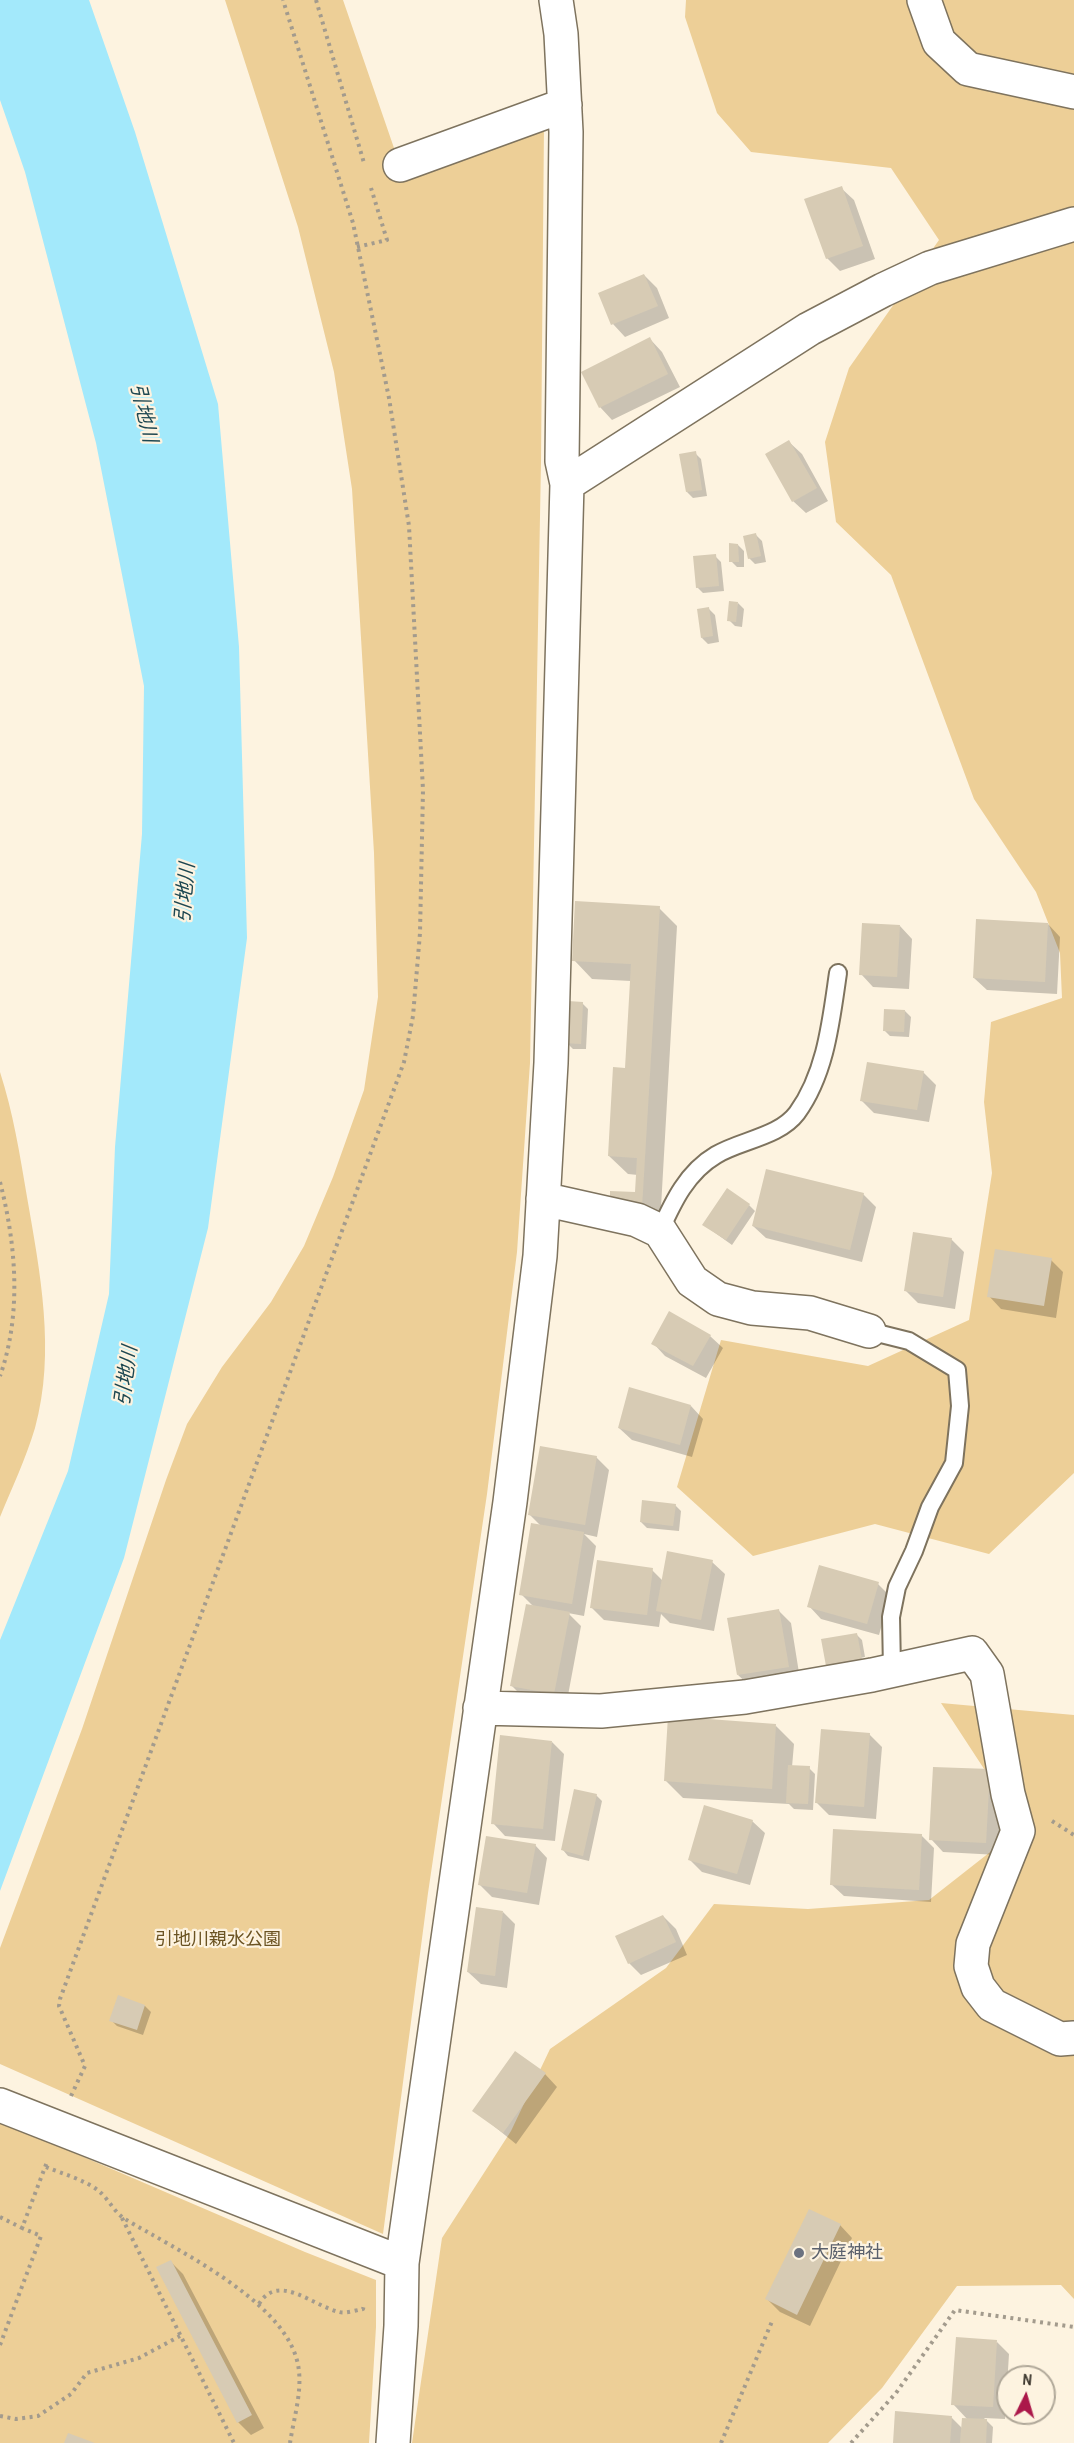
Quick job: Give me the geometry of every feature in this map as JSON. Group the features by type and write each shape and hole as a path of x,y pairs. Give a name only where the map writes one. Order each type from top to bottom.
{"street":[{"path":"393,2443 401,2326 392,2260 480,1708 510,1502 540,1256 551,1051 567,484 561,461 565,105 561,34 556,0"},
{"path":"924,0 939,42 968,69 1074,92"},
{"path":"400,165 565,105"},
{"path":"567,484 809,329 883,290 930,268 1074,224"},
{"path":"543,1199 637,1220 660,1231 692,1281 718,1299 752,1308 810,1313 868,1331"},
{"path":"480,1708 601,1711 745,1697 972,1653 987,1674 1008,1794 1018,1831 973,1944 971,1966 978,1987 992,2005 1060,2039 1074,2038"},
{"path":"0,2104 392,2260"}],"lane":[{"path":"660,1231 675,1197 696,1171 716,1155 781,1127 796,1114 815,1079 830,1030 838,974"},
{"path":"868,1331 909,1341 957,1370 960,1406 954,1463 930,1507 914,1551 897,1587 891,1617 892,1669"}],"path":[{"path":"22,2228 46,2167 57,2127 85,2066 59,2006 60,2000 404,1062 413,1016 420,933 423,790 409,526 389,398 357,247 334,157 283,0"},
{"path":"316,0 365,166"},
{"path":"357,247 387,240 368,177"},
{"path":"0,1182 9,1219 14,1262 13,1314 0,1376"},
{"path":"46,2167 98,2190 121,2217 234,2443"},
{"path":"0,2217 41,2236 0,2345"},
{"path":"121,2217 164,2239 259,2304 284,2332 296,2357 300,2380 290,2443"},
{"path":"259,2304 265,2294 274,2289 287,2290 342,2313 363,2309 392,2260"},
{"path":"851,2443 896,2393 955,2310 1074,2326"},
{"path":"721,2443 773,2319"},
{"path":"0,2416 16,2419 38,2416 71,2394 87,2373 100,2367 139,2358 180,2336"}],"green space":[{"name":"引地川親水公園","path":"225,0 343,0 404,177 544,125 541,462 530,1063 517,1252 487,1494 428,1893 383,2234 0,2064 0,1948 82,1729 187,1424 222,1367 271,1302 304,1246 333,1177 364,1090 378,997 374,853 352,489 334,372 298,227"},
{"path":"686,0 1074,0 1074,1473 989,1554 875,1524 753,1556 677,1487 721,1340 868,1366 969,1320 992,1173 984,1102 991,1022 1062,998 1060,953 1036,892 974,799 891,575 836,522 825,442 849,368 939,240 891,168 751,152 717,113 685,17"},
{"path":"0,1072 16,1134 32,1225 41,1283 45,1341 41,1399 35,1428 0,1517"},
{"path":"941,1703 1074,1715 1074,2299 1061,2285 957,2286 882,2388 828,2443 412,2443 442,2238 511,2131 550,2049 666,1968 714,1904 808,1909 929,1900 1022,1827"},
{"path":"0,2121 305,2252 376,2280 376,2327 369,2443 0,2443"}],"water":[{"name":"引地川","path":"0,0 89,0 135,132 218,404 239,647 247,938 208,1228 124,1558 0,1891 0,1640 68,1471 109,1294 115,1147 142,834 144,686 96,443 25,172 0,100"}],"building":[{"path":"842,186 863,246 826,259 804,199"},
{"path":"644,274 658,306 611,325 598,293"},
{"path":"650,337 668,374 599,408 581,372"},
{"path":"789,440 817,488 792,502 765,454"},
{"path":"696,451 702,490 686,492 679,454"},
{"path":"756,533 761,556 748,559 743,536"},
{"path":"729,543 738,544 739,562 729,562"},
{"path":"716,554 719,586 696,588 693,556"},
{"path":"729,601 738,602 736,622 727,621"},
{"path":"709,607 713,636 701,638 697,609"},
{"path":"575,901 660,906 642,1207 610,1205 610,1191 635,1192 637,1158 608,1156 613,1067 625,1068 631,964 572,961"},
{"path":"976,919 1048,923 1045,982 973,978"},
{"path":"862,923 900,925 897,977 859,975"},
{"path":"568,1001 583,1002 581,1044 565,1043"},
{"path":"884,1009 905,1010 904,1032 883,1031"},
{"path":"867,1062 924,1071 917,1110 860,1101"},
{"path":"766,1169 864,1193 850,1250 752,1226"},
{"path":"727,1188 750,1204 726,1240 702,1225"},
{"path":"913,1232 952,1238 943,1297 904,1291"},
{"path":"995,1249 1052,1258 1044,1306 987,1297"},
{"path":"669,1311 711,1335 693,1366 651,1344"},
{"path":"629,1387 691,1405 680,1445 618,1428"},
{"path":"540,1446 597,1456 585,1525 528,1515"},
{"path":"642,1500 676,1504 673,1526 640,1522"},
{"path":"531,1523 584,1532 572,1604 519,1595"},
{"path":"667,1551 713,1560 701,1620 656,1611"},
{"path":"597,1560 653,1568 647,1615 590,1608"},
{"path":"819,1565 879,1582 867,1624 807,1607"},
{"path":"526,1604 570,1612 554,1694 510,1686"},
{"path":"779,1609 789,1667 737,1675 727,1618"},
{"path":"857,1633 862,1660 826,1666 821,1639"},
{"path":"668,1716 776,1724 772,1789 664,1781"},
{"path":"821,1729 870,1733 864,1807 815,1803"},
{"path":"500,1735 552,1741 543,1829 491,1824"},
{"path":"788,1765 810,1766 808,1804 786,1803"},
{"path":"933,1767 990,1769 986,1843 929,1840"},
{"path":"574,1789 597,1794 583,1856 561,1850"},
{"path":"704,1805 753,1820 737,1874 688,1860"},
{"path":"833,1829 922,1834 919,1890 830,1885"},
{"path":"486,1836 536,1844 527,1893 478,1885"},
{"path":"476,1907 503,1911 495,1976 467,1972"},
{"path":"663,1915 676,1942 628,1964 615,1936"},
{"path":"118,1995 145,2005 137,2030 109,2021"},
{"path":"515,2051 546,2073 503,2133 472,2111"},
{"path":"809,2209 841,2224 797,2315 765,2299"},
{"path":"171,2260 252,2415 237,2423 156,2267"},
{"path":"956,2337 997,2340 993,2407 951,2405"},
{"path":"895,2411 952,2416 950,2443 893,2443"},
{"path":"962,2418 987,2419 986,2443 960,2443"},
{"path":"68,2433 95,2443 64,2443"}],"place":[{"name":"大庭神社","path":"799,2253"}]}
